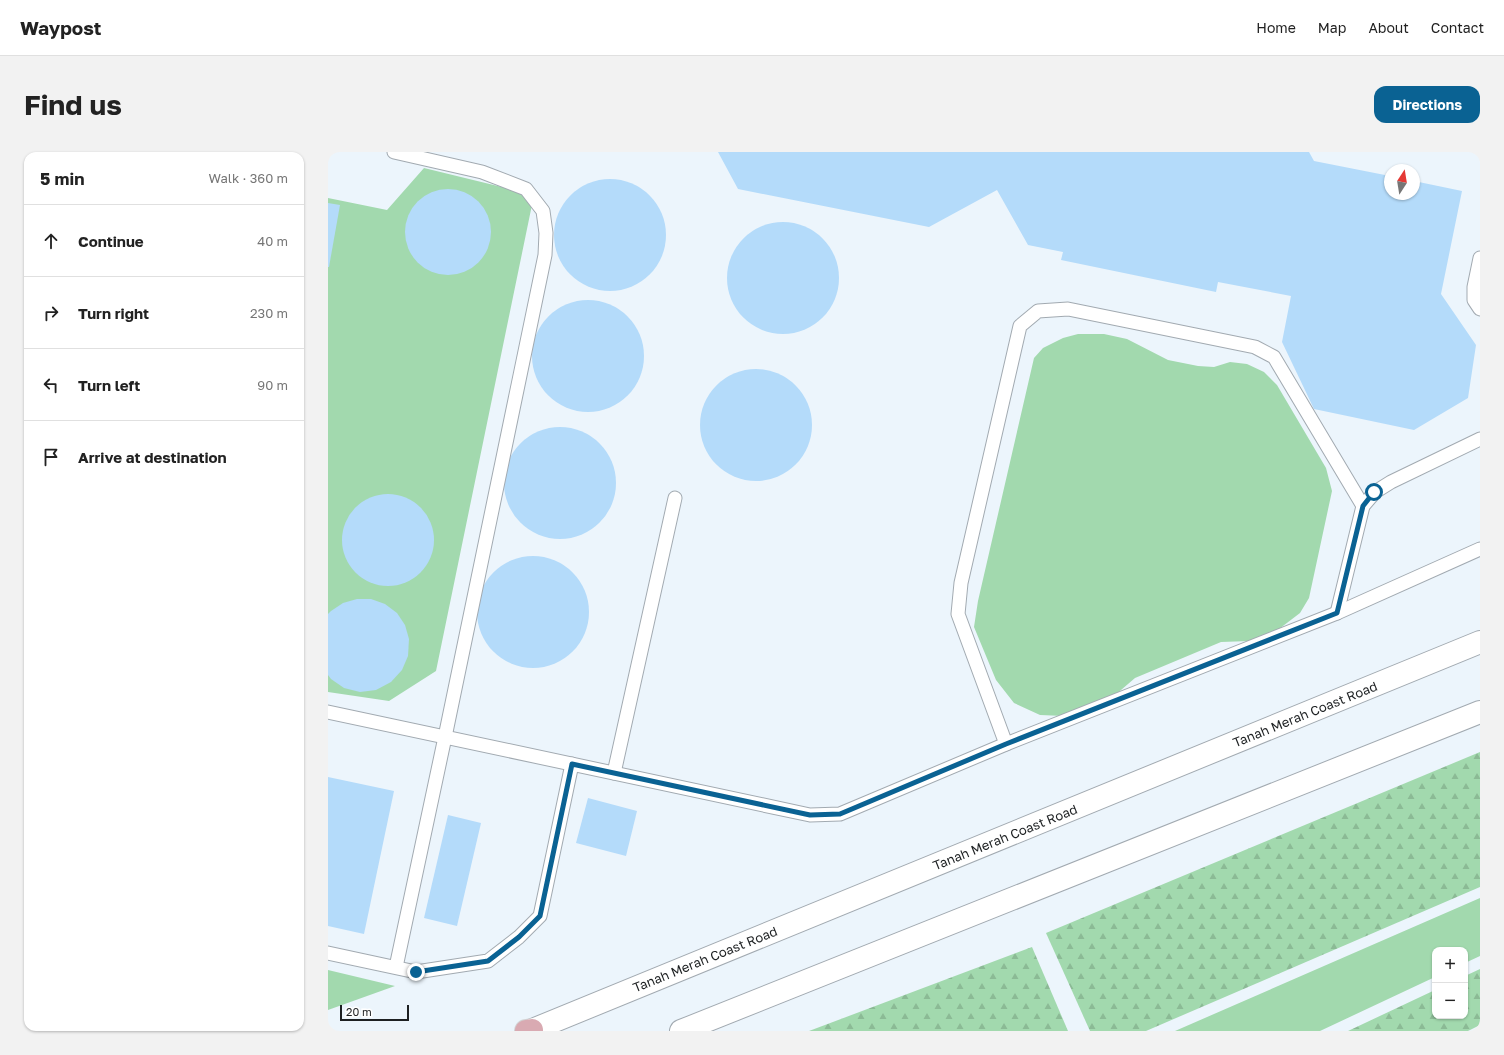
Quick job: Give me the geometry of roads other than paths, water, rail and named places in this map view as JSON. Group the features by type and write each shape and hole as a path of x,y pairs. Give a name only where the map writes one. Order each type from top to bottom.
{"street":[{"name":"Tanah Merah Coast Road","path":"529,1031 1480,642"},
{"path":"680,1031 1480,712"}],"lane":[{"path":"394,152 482,172 526,189 543,210 546,233 545,255 396,967"},
{"path":"1480,258 1474,287 1474,300 1480,309"},
{"path":"1006,744 958,614 960,583 1020,326 1038,311 1068,309 1255,347 1274,357 1363,506"},
{"path":"1337,613 1363,506 1374,492 1390,482 1480,439"},
{"path":"614,773 675,498"},
{"path":"328,712 810,815 840,814 1006,744 1337,613 1480,549"},
{"path":"328,953 416,972 488,961 519,937 540,916 572,764"}]}
